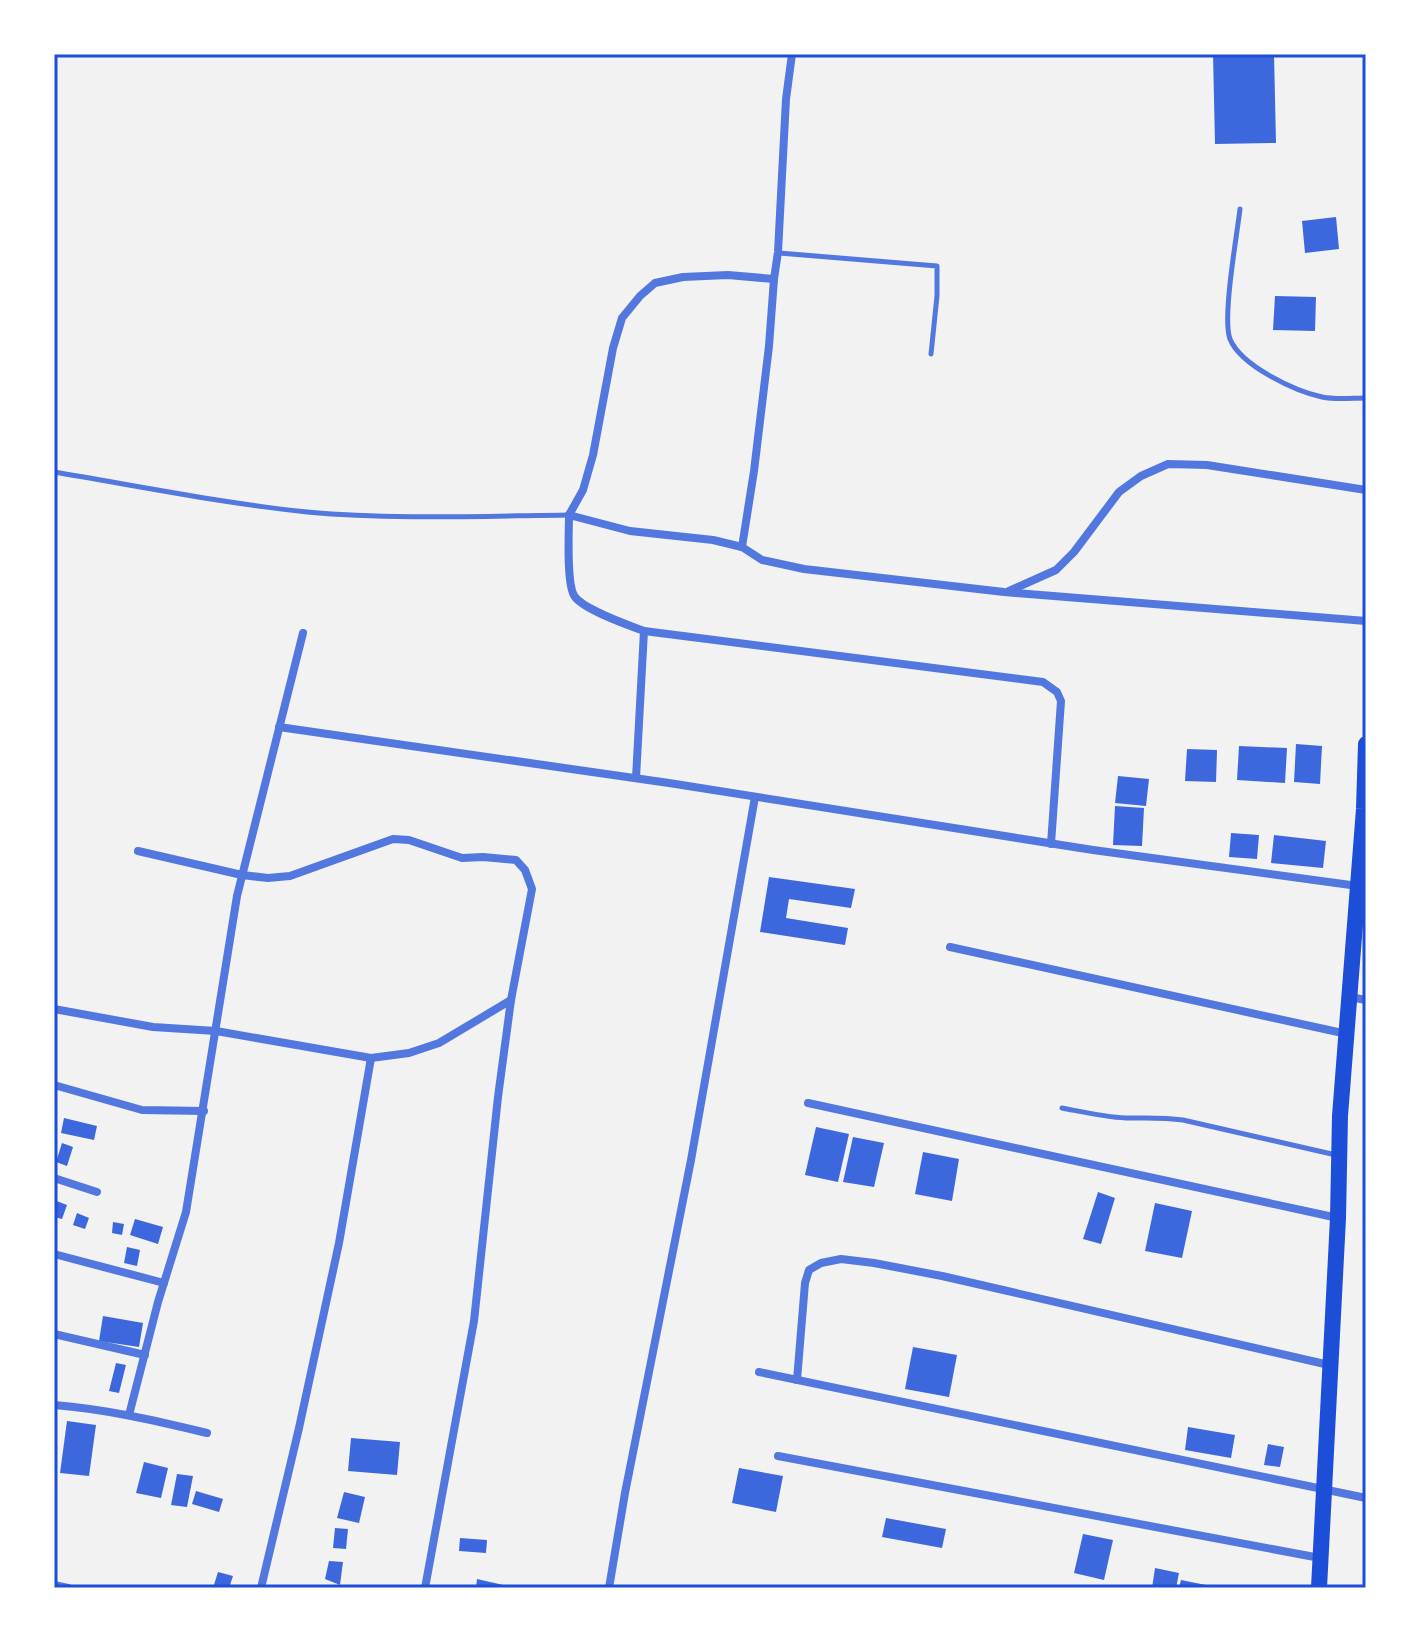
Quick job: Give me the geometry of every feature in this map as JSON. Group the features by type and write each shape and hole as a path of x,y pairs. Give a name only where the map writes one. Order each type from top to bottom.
{"main road":[{"path":"1319,1588 1347,1034 1358,999 1358,886 1366,744"}],"street":[{"path":"742,547 769,346 778,252 786,99 792,54"},
{"path":"774,279 728,275 683,277 655,283 622,318 613,348 593,455 583,490 569,515 570,586 576,598 614,620 644,631 1043,682 1057,692 1061,701 1051,844"},
{"path":"1004,592 1056,570 1074,552 1119,492 1141,476 1168,464 1207,465 1366,490"},
{"path":"569,515 630,531 713,540 742,547 762,560 804,569 1004,592 1366,621"},
{"path":"636,778 644,631"},
{"path":"129,1415 186,1212 237,896 303,633"},
{"path":"279,727 636,778 1051,844 1358,886"},
{"path":"609,1588 691,1160 755,797"},
{"path":"138,851 268,878 290,876 393,839 409,840 462,858 516,860 525,870 532,889 511,1000 484,1212 474,1321 425,1588"},
{"path":"950,947 1347,1034"},
{"path":"54,1009 153,1027 216,1031 371,1058 409,1053 439,1043 511,1000"},
{"path":"261,1588 339,1243 371,1058"},
{"path":"54,1085 142,1110 204,1111"},
{"path":"808,1103 1338,1218"},
{"path":"54,1178 97,1192"},
{"path":"54,1254 164,1283"},
{"path":"797,1380 805,1283 809,1270 821,1263 841,1259 942,1276 1329,1365"},
{"path":"54,1334 145,1355"},
{"path":"759,1372 1366,1498"},
{"path":"54,1405 129,1415 207,1433"},
{"path":"778,1456 1320,1558"},
{"path":"54,1585 68,1588"}],"lane":[{"path":"1240,209 1228,314 1229,338 1239,353 1256,368 1289,385 1323,397 1366,398"},
{"path":"778,252 937,266 931,354"},
{"path":"54,472 308,512 416,516 569,515"},
{"path":"1062,1108 1127,1118 1160,1116 1339,1156"}],"building":[{"path":"1213,54 1274,54 1276,143 1215,144"},
{"path":"1336,217 1339,249 1305,253 1302,221"},
{"path":"1275,296 1316,297 1315,331 1273,330"},
{"path":"1296,744 1322,746 1320,784 1294,782"},
{"path":"1239,746 1287,748 1285,783 1237,780"},
{"path":"1187,749 1217,750 1216,782 1185,781"},
{"path":"1118,776 1149,779 1146,806 1115,803"},
{"path":"1115,806 1144,808 1142,846 1113,845"},
{"path":"1231,833 1259,835 1257,859 1229,857"},
{"path":"1274,835 1326,841 1323,868 1271,863"},
{"path":"769,877 855,889 851,908 789,899 786,918 848,928 845,945 760,932"},
{"path":"64,1118 97,1126 94,1140 61,1133"},
{"path":"816,1127 849,1134 838,1182 805,1175"},
{"path":"853,1137 884,1143 874,1187 843,1182"},
{"path":"62,1143 73,1147 67,1166 56,1162"},
{"path":"923,1152 959,1159 952,1201 915,1194"},
{"path":"1098,1192 1115,1198 1101,1244 1083,1239"},
{"path":"54,1200 67,1205 62,1219 54,1217"},
{"path":"1155,1203 1192,1211 1182,1258 1145,1251"},
{"path":"77,1213 89,1218 85,1229 73,1225"},
{"path":"135,1219 163,1227 158,1244 130,1235"},
{"path":"113,1222 124,1224 122,1235 112,1233"},
{"path":"127,1247 140,1250 137,1266 124,1263"},
{"path":"103,1316 143,1323 139,1347 99,1341"},
{"path":"913,1347 957,1355 949,1397 905,1389"},
{"path":"116,1363 126,1365 119,1393 109,1391"},
{"path":"67,1421 96,1425 89,1476 60,1473"},
{"path":"1188,1427 1235,1435 1231,1458 1185,1450"},
{"path":"351,1438 400,1442 397,1475 348,1471"},
{"path":"1268,1444 1284,1447 1280,1467 1264,1465"},
{"path":"144,1462 168,1468 161,1498 136,1493"},
{"path":"739,1468 783,1476 776,1512 732,1503"},
{"path":"177,1474 193,1476 187,1507 171,1505"},
{"path":"196,1491 223,1499 219,1512 192,1504"},
{"path":"344,1492 365,1497 359,1523 337,1518"},
{"path":"886,1518 946,1529 942,1548 882,1537"},
{"path":"335,1528 348,1529 346,1549 333,1548"},
{"path":"1083,1534 1113,1540 1104,1580 1074,1573"},
{"path":"460,1538 487,1540 486,1553 459,1551"},
{"path":"329,1561 343,1562 340,1585 325,1579"},
{"path":"1155,1568 1179,1573 1176,1588 1152,1588"},
{"path":"218,1572 233,1576 229,1588 213,1588"},
{"path":"477,1579 512,1587 512,1588 476,1588"},
{"path":"1181,1580 1206,1585 1206,1588 1179,1588"}]}
